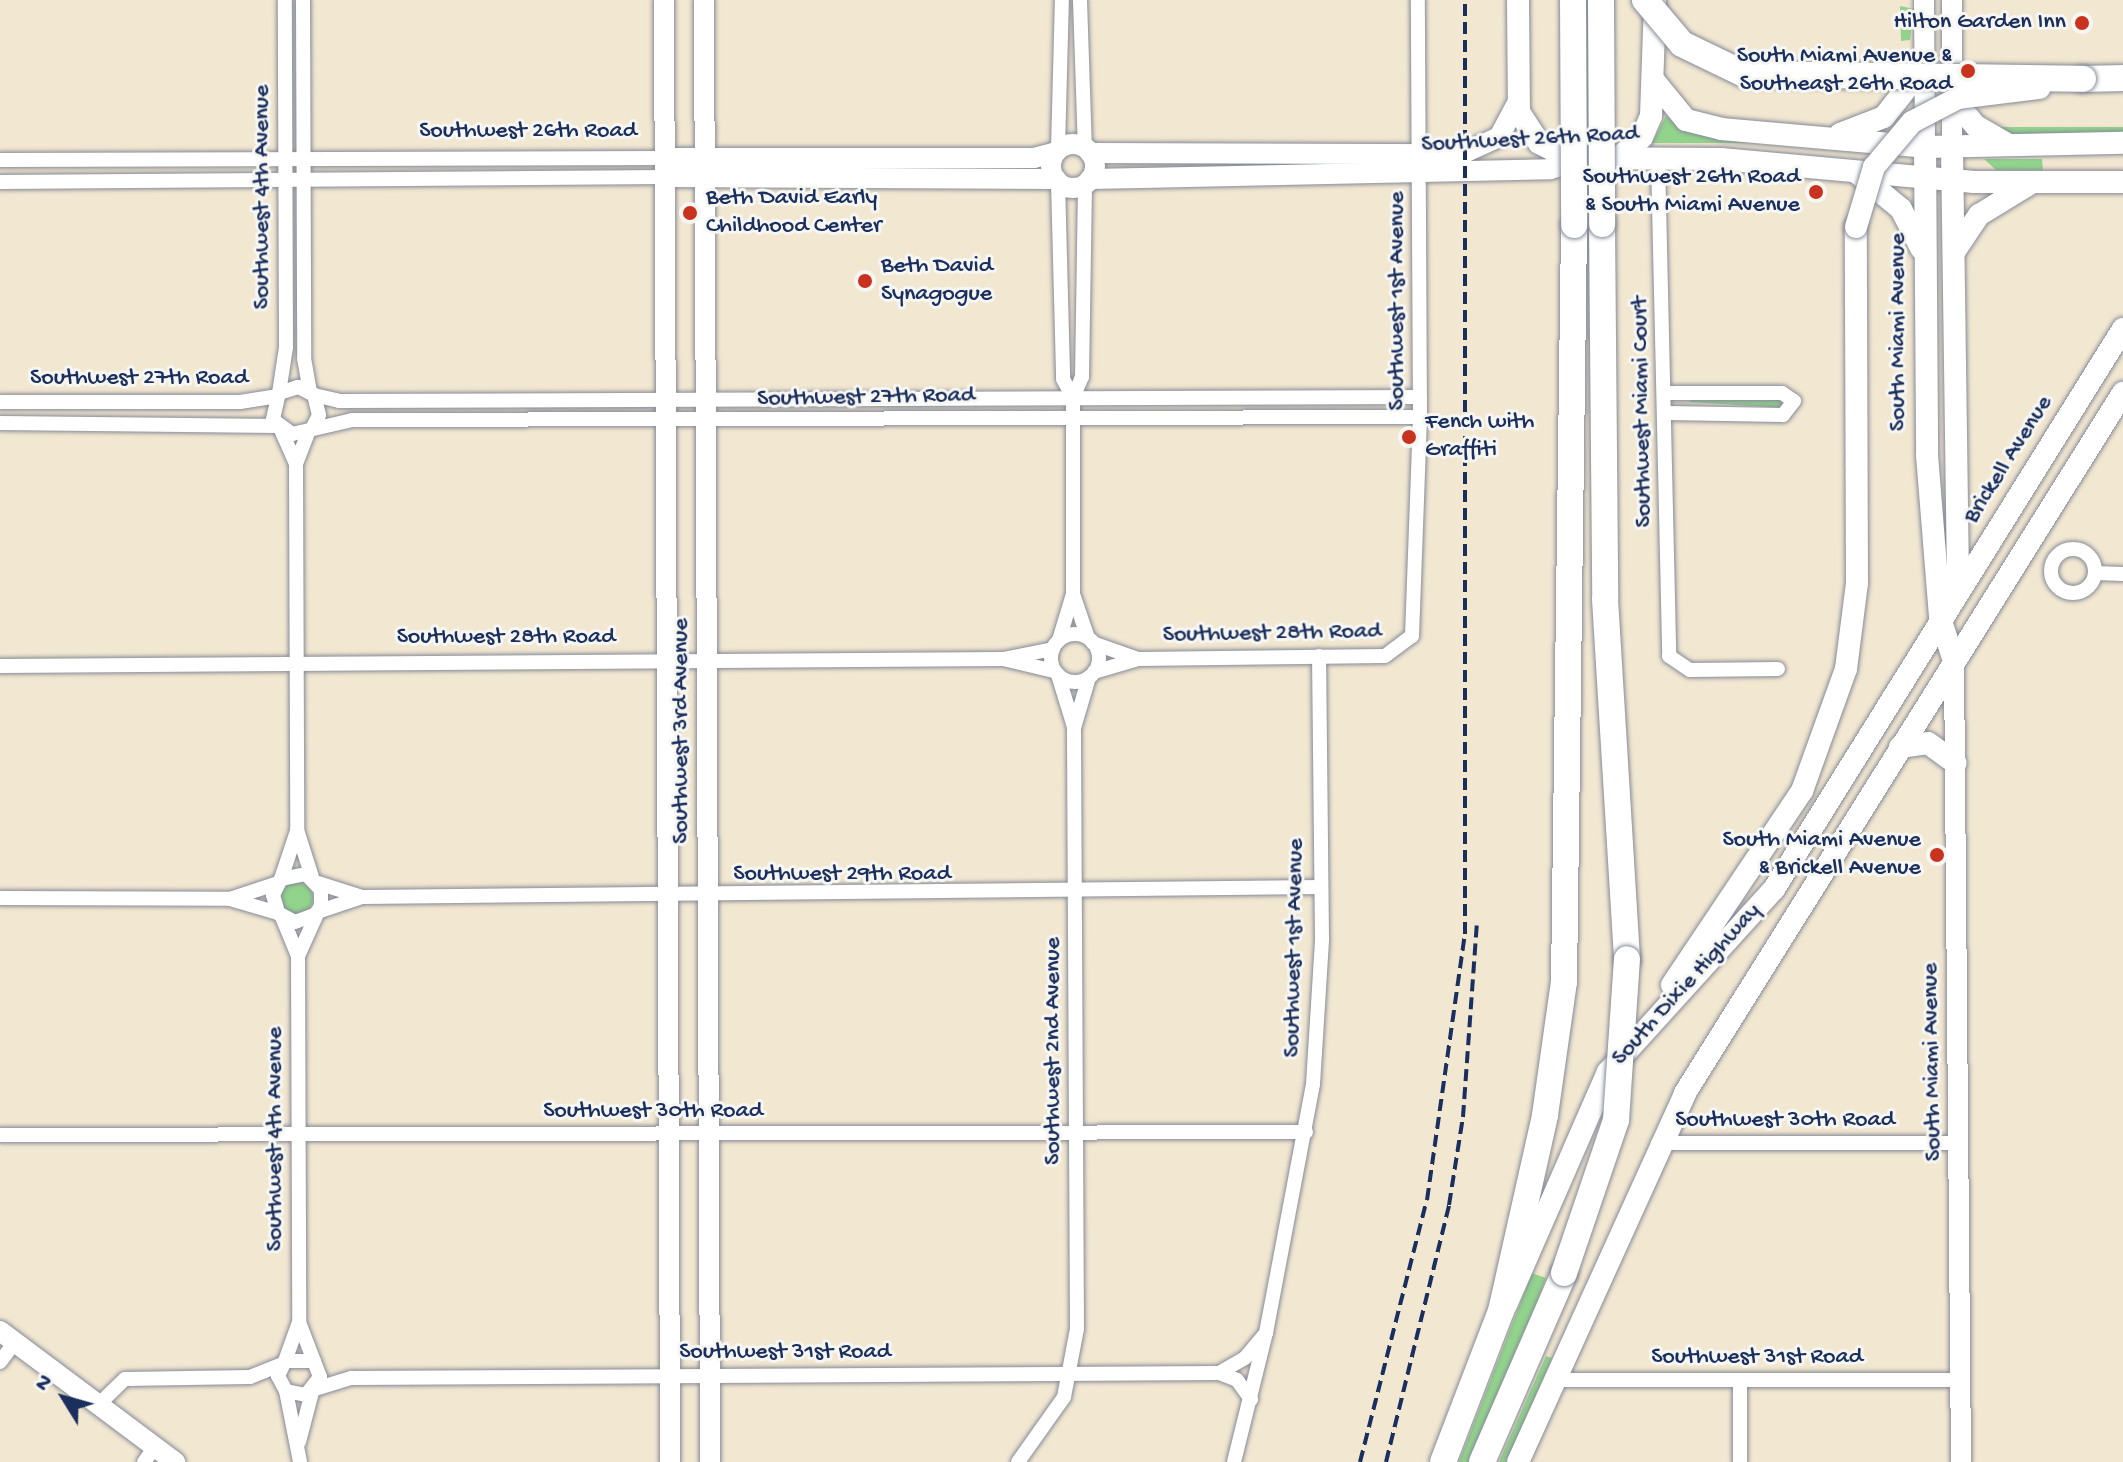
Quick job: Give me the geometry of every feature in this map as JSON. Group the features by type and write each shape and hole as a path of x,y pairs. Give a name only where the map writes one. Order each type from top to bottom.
{"highway":[{"path":"1501,1311 1545,1115 1567,939 1574,225 1573,0"},
{"path":"1482,1462 1564,1273 1616,1120 1627,959 1605,599 1601,0"},
{"path":"1645,0 1682,44 1744,74 2123,78"},
{"name":"South Dixie Highway","path":"1443,1462 1501,1311"}],"main road":[{"name":"Southwest 3rd Avenue","path":"664,0 670,1462"},
{"name":"Southwest 3rd Avenue","path":"704,0 710,1462"},
{"path":"1518,0 1518,102 1539,143 1583,160"},
{"path":"1617,159 1647,130 1655,82 1655,0"},
{"name":"South Miami Avenue","path":"1924,0 1927,455 1940,618 1954,661"},
{"name":"South Miami Avenue","path":"1952,0 1951,257 1958,590 1954,661 1961,1143 1961,1462"},
{"path":"1835,135 1878,122 1924,66"},
{"path":"1646,1023 1802,791 1839,699 1856,612 1856,227 1878,160 1928,110 1969,95 2083,79"},
{"name":"Southwest 26th Road","path":"1655,82 1695,124 1835,135 1925,147 2123,143"},
{"path":"1953,99 1976,126 2005,143"},
{"name":"Southwest 26th Road","path":"666,168 1088,181 1419,164 1478,151 1504,131 1518,102"},
{"name":"Southwest 26th Road","path":"705,169 1034,158 1057,150 1088,150 1550,169 1583,160 1658,159 1851,169 1952,180 2117,186"},
{"path":"1057,150 1057,181"},
{"path":"1088,150 1088,181"},
{"path":"1851,169 1901,209 1925,256"},
{"path":"1951,257 1979,215 2032,182"},
{"name":"Brickell Avenue","path":"1940,618 2123,329"},
{"path":"1954,661 2123,393"},
{"path":"1957,516 1969,535 1992,536"},
{"name":"South Dixie Highway","path":"1501,1311 1518,1289 1584,1114 1646,1023 1774,889 1940,618"},
{"name":"South Dixie Highway","path":"1518,1462 1658,1143 1954,661"},
{"path":"1900,747 1928,743 1956,763"},
{"path":"7,1336 98,1405 150,1455 175,1462"}],"street":[{"name":"Southwest 4th Avenue","path":"278,395 286,347 283,160 285,0"},
{"name":"Southwest 4th Avenue","path":"303,0 312,394"},
{"path":"1057,150 1062,0"},
{"path":"1080,0 1088,150"},
{"name":"Southwest 1st Avenue","path":"1406,647 1416,624 1420,417 1418,0"},
{"name":"Southwest Miami Court","path":"1658,159 1668,393 1673,662 1690,670 1778,669"},
{"name":"Southwest 26th Road","path":"0,160 305,160 666,168"},
{"name":"Southwest 26th Road","path":"0,182 306,181 666,168"},
{"path":"1057,181 1063,379 1073,398"},
{"path":"1056,644 1073,594 1073,398 1082,377 1088,181"},
{"path":"230,899 279,881 315,880 297,830 296,464 319,415 312,394 298,387 278,395 279,428 296,464"},
{"path":"1668,393 1782,393 1794,407 1783,415 1668,413"},
{"name":"Southwest 27th Road","path":"312,394 339,401 1420,397"},
{"name":"Southwest 27th Road","path":"0,402 240,402 278,395"},
{"name":"Southwest 27th Road","path":"311,429 352,420 1420,417"},
{"name":"Southwest 27th Road","path":"0,423 279,428"},
{"path":"279,428 311,429"},
{"path":"2095,573 2122,573"},
{"path":"1073,594 1091,641"},
{"name":"Southwest 28th Road","path":"1003,659 1056,644 1091,641 1138,659"},
{"name":"Southwest 2nd Avenue","path":"1074,728 1092,674 1091,641"},
{"name":"Southwest 2nd Avenue","path":"1018,1462 1064,1397 1071,1373 1078,1300 1074,728 1056,673 1056,644"},
{"name":"Southwest 28th Road","path":"3,662 1003,659 1056,673 1092,674 1138,659 1385,656 1406,647"},
{"name":"Southwest 1st Avenue","path":"1234,1462 1266,1333 1306,1132 1321,993 1319,656"},
{"path":"0,898 230,899 280,915 279,881 297,830"},
{"name":"Southwest 4th Avenue","path":"284,1362 299,1322 298,956 316,914 315,880"},
{"name":"Southwest 29th Road","path":"315,880 362,897"},
{"name":"Southwest 29th Road","path":"280,915 316,914 362,897 1075,895 1321,887"},
{"name":"Southwest 4th Avenue","path":"280,915 298,956"},
{"name":"Southwest 30th Road","path":"0,1135 1306,1132"},
{"name":"Southwest 30th Road","path":"1658,1143 1961,1143"},
{"name":"Southwest 4th Avenue","path":"299,1322 315,1363"},
{"path":"1251,1399 1237,1380 1219,1373 1266,1333"},
{"path":"0,1362 7,1336"},
{"path":"284,1362 284,1390 299,1443 300,1462"},
{"path":"250,1377 284,1362 315,1363 314,1390 299,1443"},
{"name":"Southwest 31st Road","path":"315,1363 351,1378"},
{"name":"Southwest 31st Road","path":"284,1390 314,1390 351,1378 1219,1373"},
{"path":"98,1405 125,1379 250,1377 284,1390"},
{"name":"Southwest 31st Road","path":"1553,1380 1961,1380"},
{"path":"1740,1380 1740,1462"}],"green space":[{"path":"1900,6 1914,9 1910,40 1901,41"},
{"path":"1666,116 1679,126 1800,143 1652,143"},
{"path":"1997,127 2123,127 2123,132 2009,134"},
{"path":"1984,159 2042,159 2043,170 1996,170"},
{"path":"1780,399 1784,408 1689,402 1691,400"},
{"path":"297,882 308,887 313,898 308,909 297,914 286,909 281,898 286,887"},
{"path":"1532,1273 1546,1278 1522,1343 1470,1462 1459,1462"},
{"path":"1546,1356 1552,1358 1508,1462 1499,1462"}],"railway":[{"path":"1360,1462 1427,1200 1465,934 1465,0"},
{"path":"1386,1462 1449,1205 1463,1117 1477,923"}],"place":[{"name":"Hilton Garden Inn","path":"2082,23"},
{"name":"South Miami Avenue & Southeast 26th Road","path":"1968,71"},
{"name":"Southwest 26th Road & South Miami Avenue","path":"1816,192"},
{"name":"Beth David Early Childhood Center","path":"690,213"},
{"name":"Beth David Synagogue","path":"865,281"},
{"name":"Fench with Graffiti","path":"1409,437"},
{"name":"South Miami Avenue & Brickell Avenue","path":"1937,855"}]}
